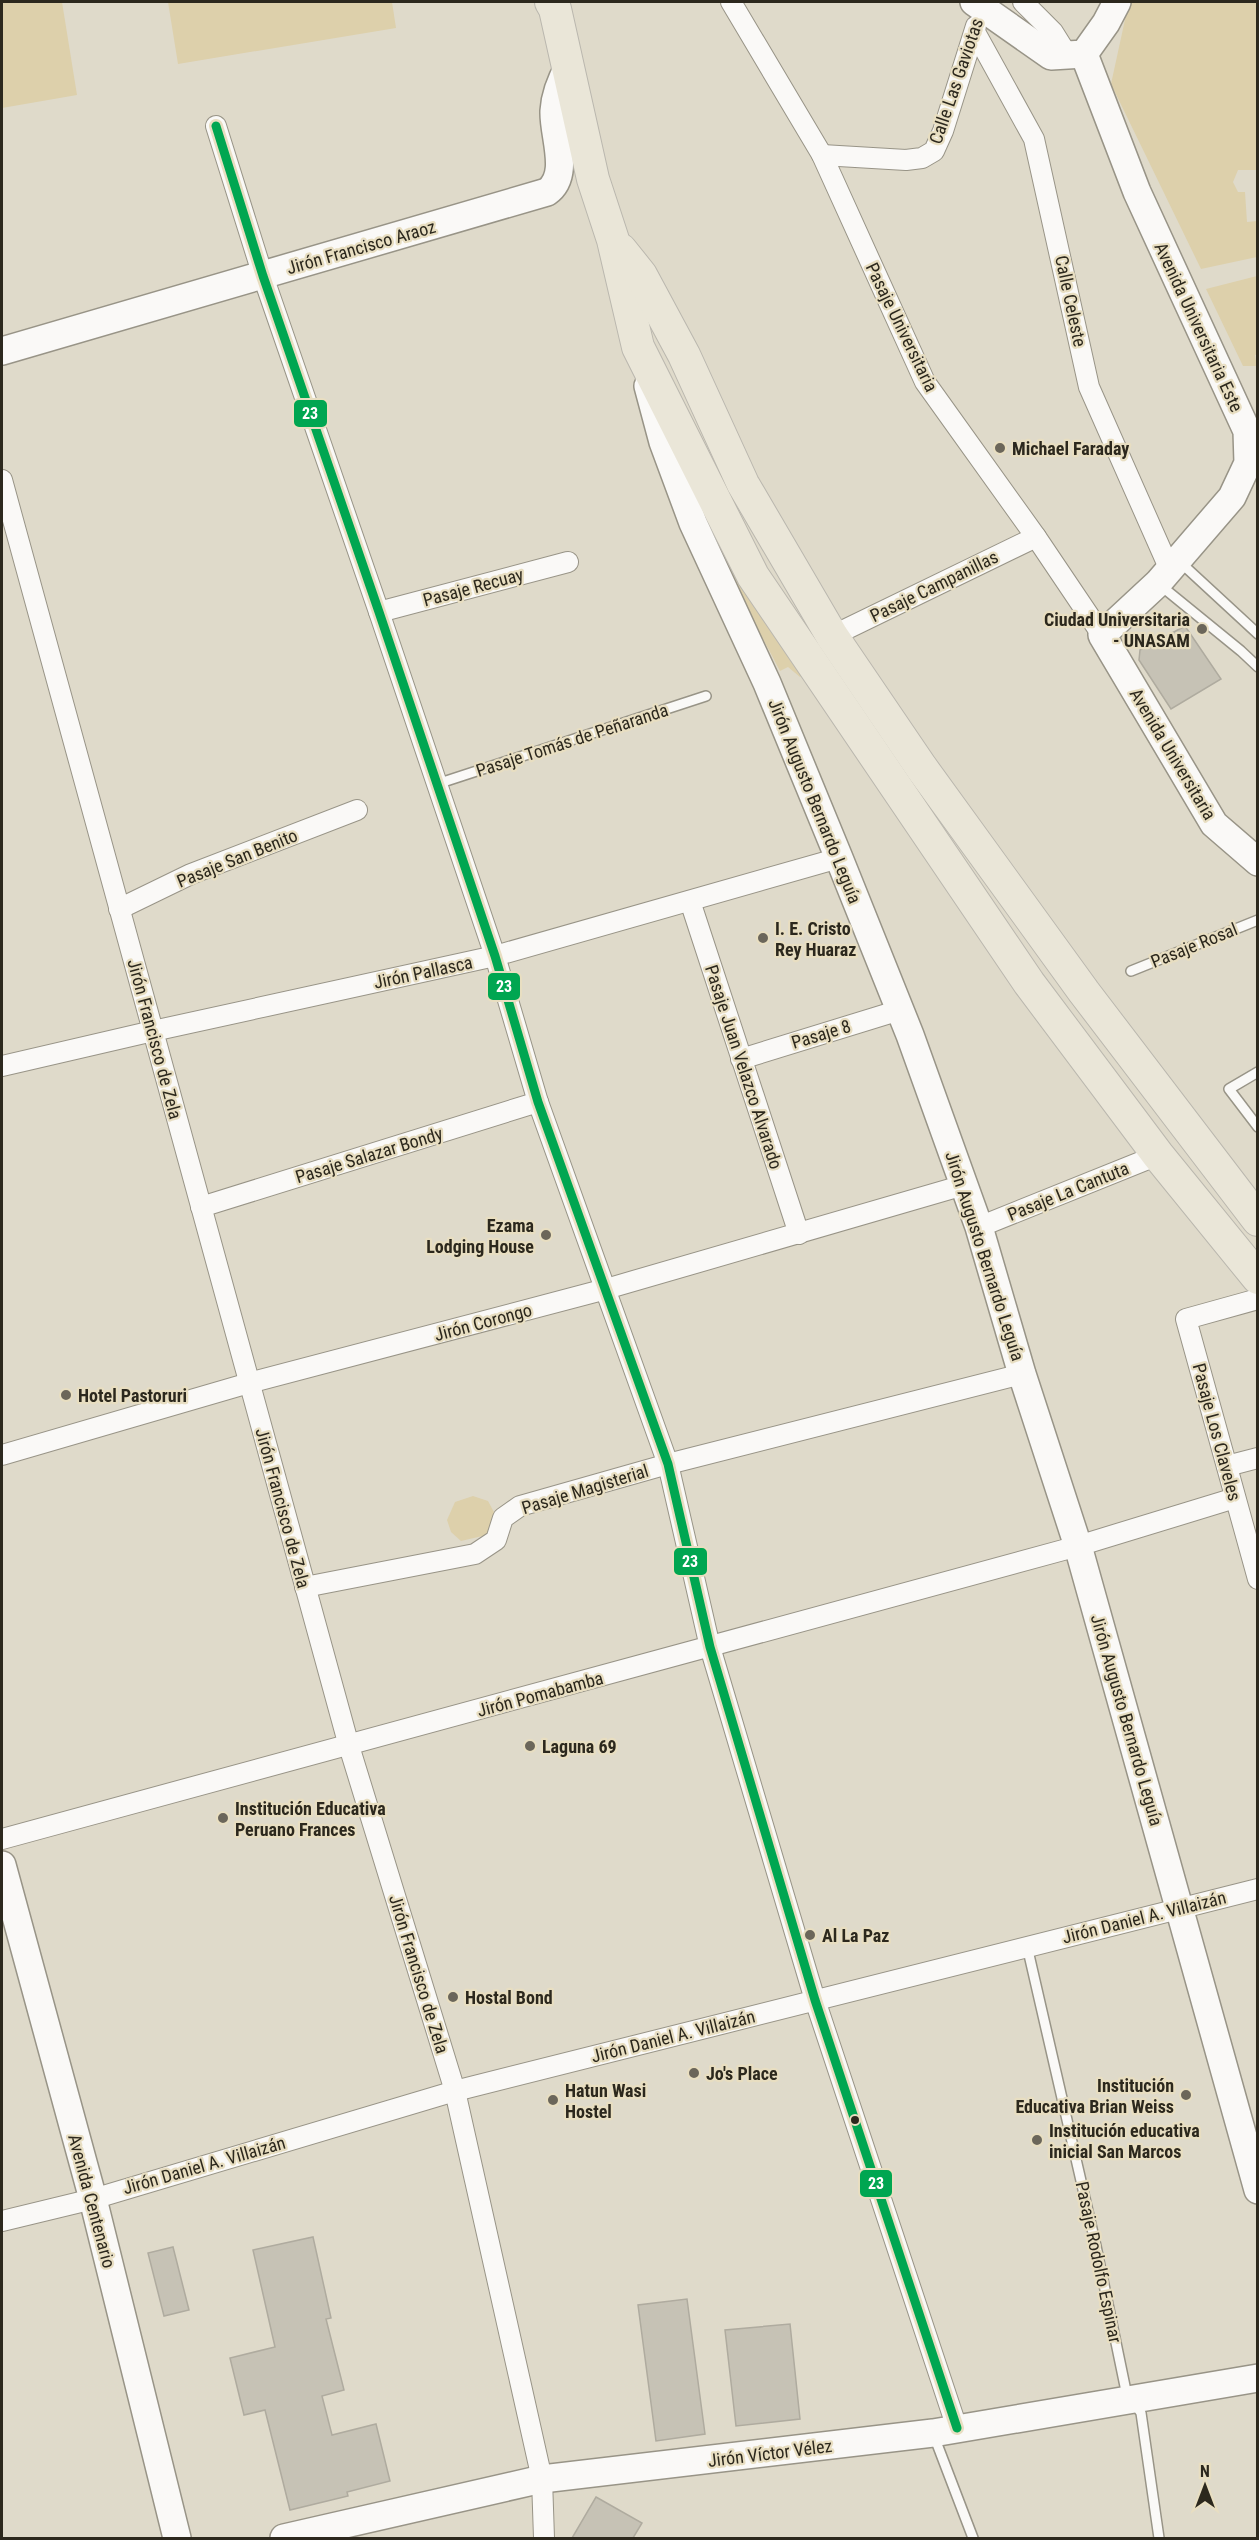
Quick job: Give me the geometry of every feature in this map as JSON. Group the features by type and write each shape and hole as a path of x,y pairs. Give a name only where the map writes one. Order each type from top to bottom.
{"main road":[{"path":"977,13 1068,55 1106,24 1117,2"},
{"path":"559,3 596,189 613,240 638,347 753,576 1029,983 1158,1155 1257,1278"},
{"name":"Avenida Universitaria Este","path":"1068,55 1096,81 1137,192 1247,431 1248,463 1232,497 1169,572 1101,634"},
{"name":"Jirón Francisco Araoz","path":"2,351 548,192 556,186 560,171 554,111 561,81 572,77"},
{"path":"613,240 641,275 684,355 743,484 832,636 921,767 1084,992 1257,1220"},
{"name":"Jirón Augusto Bernardo Leguía","path":"638,347 663,442 693,523 767,683 839,858 900,1010 979,1227 1022,1374 1078,1546 1257,2190"},
{"name":"Avenida Universitaria","path":"1101,634 1214,824 1257,862"},
{"name":"Avenida Centenario","path":"2,1865 93,2199 177,2538"},
{"name":"Jirón Víctor Vélez","path":"284,2538 542,2479 945,2431 1134,2401 1257,2378"}],"street":[{"name":"Pasaje Universitaria","path":"731,2 822,155 925,382 1036,537 1101,634"},
{"path":"1023,2 1053,32 1068,55"},
{"name":"Calle Las Gaviotas","path":"822,155 906,160 922,158 934,151 943,131 977,13"},
{"name":"Calle Celeste","path":"977,13 1034,139 1089,387 1169,572"},
{"path":"216,126 263,276 495,956 538,1102 668,1464 710,1647 945,2431"},
{"name":"Jirón Francisco de Zela","path":"2,480 349,1746 455,2091 542,2479 544,2538"},
{"name":"Pasaje Campanillas","path":"832,636 1036,537"},
{"name":"Pasaje Recuay","path":"379,612 568,562"},
{"name":"Pasaje San Benito","path":"119,909 191,874 357,810"},
{"name":"Jirón Pallasca","path":"2,1066 495,956 839,858"},
{"name":"Pasaje Juan Velazco Alvarado","path":"690,901 799,1234"},
{"name":"Pasaje 8","path":"741,1059 900,1010"},
{"name":"Pasaje Salazar Bondy","path":"201,1207 538,1102"},
{"name":"Pasaje La Cantuta","path":"979,1227 1158,1155"},
{"name":"Jirón Corongo","path":"2,1455 249,1383 606,1289 964,1185"},
{"name":"Pasaje Los Claveles","path":"1257,1299 1186,1319 1257,1579"},
{"name":"Pasaje Magisterial","path":"305,1587 475,1554 496,1540 503,1518 520,1506 668,1464 1022,1374"},
{"path":"1227,1466 1257,1458"},
{"name":"Jirón Pomabamba","path":"2,1839 1078,1546 1236,1498"},
{"name":"Jirón Daniel A. Villaizán","path":"2,2221 93,2199 455,2091 1257,1889"}],"lane":[{"path":"1169,572 1257,634"},
{"path":"1169,572 1257,667"},
{"name":"Pasaje Tomás de Peñaranda","path":"437,784 706,696"},
{"name":"Pasaje Rosal","path":"1131,971 1257,920"},
{"path":"1257,1072 1229,1089 1257,1127"},
{"name":"Pasaje Rodolfo Espinar","path":"1027,1946 1096,2246 1126,2391 1141,2413 1159,2538"},
{"path":"945,2431 972,2538"}],"shaded area":[{"path":"2,2 62,2 77,95 2,108"},
{"path":"168,2 392,2 396,28 178,64"},
{"path":"1132,2 1257,2 1257,170 1238,170 1233,182 1238,192 1245,192 1247,222 1257,221 1257,257 1201,269 1111,84 1126,15"},
{"path":"1257,276 1258,354 1255,355 1257,366 1243,366 1206,289"},
{"path":"713,530 810,669 800,677 788,667 780,671 735,584"},
{"path":"473,1496 488,1501 495,1514 491,1534 461,1541 451,1532 447,1520 455,1502"}],"building":[{"path":"1185,626 1221,679 1171,709 1139,660 1140,650"},
{"path":"313,2237 331,2318 326,2319 344,2390 322,2396 332,2435 376,2424 390,2481 347,2492 348,2496 290,2510 265,2410 244,2415 230,2358 275,2347 253,2250"},
{"path":"173,2247 189,2310 164,2316 148,2253"},
{"path":"687,2299 705,2434 656,2441 638,2305"},
{"path":"790,2324 800,2419 736,2426 725,2330"},
{"path":"596,2497 642,2523 633,2538 572,2538"}],"transit line":[{"name":"23","path":"216,126 263,276 495,956 538,1102 668,1464 710,1647 815,2000 957,2428"}],"place":[{"name":"Michael Faraday","path":"1000,448"},
{"name":"Ciudad Universitaria - UNASAM","path":"1202,629"},
{"name":"I. E. Cristo Rey Huaraz","path":"763,938"},
{"name":"Ezama Lodging House","path":"546,1235"},
{"name":"Hotel Pastoruri","path":"66,1395"},
{"name":"Laguna 69","path":"530,1746"},
{"name":"Institución Educativa Peruano Frances","path":"223,1818"},
{"name":"Al La Paz","path":"810,1935"},
{"name":"Hostal Bond","path":"453,1997"},
{"name":"Jo's Place","path":"694,2073"},
{"name":"Institución Educativa Brian Weiss","path":"1186,2095"},
{"name":"Hatun Wasi Hostel","path":"553,2100"},
{"name":"Institución educativa inicial San Marcos","path":"1037,2140"}]}
